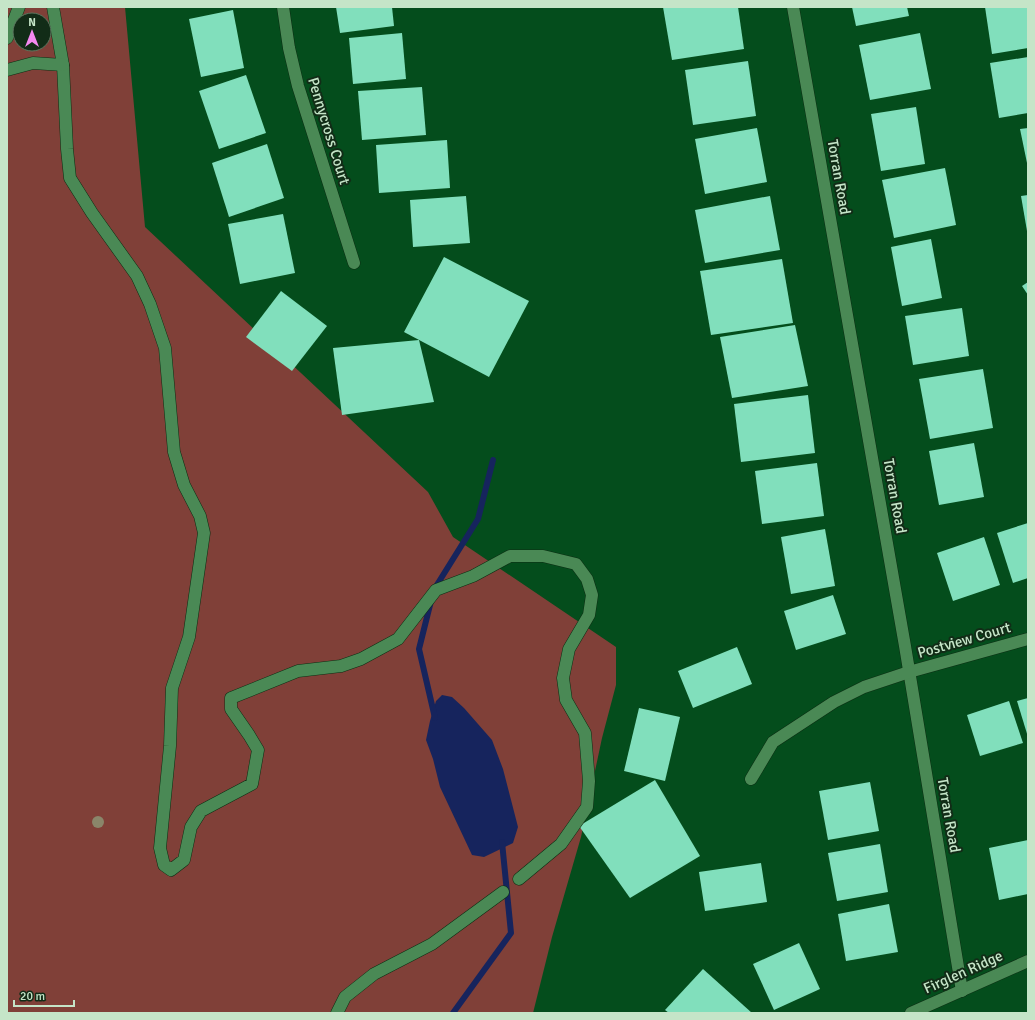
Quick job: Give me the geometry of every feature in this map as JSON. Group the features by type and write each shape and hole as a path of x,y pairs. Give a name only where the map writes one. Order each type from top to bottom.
{"street":[{"path":"7,38 19,7"},
{"path":"54,7 63,65 67,149 70,178 92,213 137,276 150,304 165,348 174,452 184,485 200,516 204,534 189,636 172,688 170,746 160,848 164,865 171,870 184,860 191,827 201,811 252,784 258,750 231,709 231,698 298,671 341,666 361,659 398,639 436,590 473,576 510,556 543,556 576,564 587,579 592,595 589,615 569,649 563,678 566,700 585,733 589,781 587,807 561,844 519,879"},
{"name":"Pennycross Court","path":"283,7 289,48 298,86 354,262"},
{"name":"Torran Road","path":"793,7 909,672 962,991"},
{"path":"7,70 34,64 63,65"},
{"name":"Postview Court","path":"752,779 773,742 834,702 864,687 909,672 1028,639"},
{"path":"336,1013 345,997 374,974 432,944 503,892"},
{"name":"Firglen Ridge","path":"911,1013 1028,961"}],"shaded area":[{"path":"7,7 125,7 145,227 428,492 453,537 616,647 616,685 602,738 581,837 552,937 533,1013 7,1013"}],"water":[{"path":"442,695 452,697 464,708 492,740 503,769 518,827 513,843 484,857 472,855 440,787 433,759 426,740 436,701"}],"building":[{"path":"336,7 392,7 394,26 340,33"},
{"path":"663,7 738,7 744,49 672,60"},
{"path":"852,7 907,7 909,16 856,26"},
{"path":"985,7 1028,7 1028,48 992,54"},
{"path":"233,10 244,68 201,77 189,19"},
{"path":"402,33 406,79 353,84 349,38"},
{"path":"920,33 931,89 870,100 859,45"},
{"path":"1028,57 1028,113 999,118 990,63"},
{"path":"748,61 756,116 693,125 685,70"},
{"path":"246,75 266,133 219,149 199,91"},
{"path":"422,87 426,135 362,140 358,91"},
{"path":"916,107 925,164 881,171 871,114"},
{"path":"757,128 767,182 705,194 695,139"},
{"path":"1028,128 1028,163 1027,163 1020,129"},
{"path":"447,140 450,188 379,193 376,145"},
{"path":"267,144 284,198 229,217 212,163"},
{"path":"945,168 956,225 894,238 882,180"},
{"path":"1028,195 1028,231 1027,231 1021,196"},
{"path":"466,196 470,243 413,247 410,200"},
{"path":"770,196 780,250 705,263 695,210"},
{"path":"283,214 295,273 240,284 228,224"},
{"path":"931,239 942,298 902,306 891,247"},
{"path":"444,257 529,301 489,377 404,332"},
{"path":"782,259 793,323 711,335 700,271"},
{"path":"1028,282 1028,295 1022,286"},
{"path":"281,291 327,326 292,371 246,337"},
{"path":"962,308 969,356 913,365 905,316"},
{"path":"795,325 808,386 732,398 720,337"},
{"path":"419,340 434,402 342,415 333,348"},
{"path":"983,369 993,428 930,439 919,379"},
{"path":"808,395 815,453 741,462 734,404"},
{"path":"974,443 984,497 939,505 929,451"},
{"path":"817,463 824,516 762,524 755,471"},
{"path":"1028,523 1028,578 1013,583 997,533"},
{"path":"825,529 835,586 791,594 781,537"},
{"path":"984,537 1000,585 953,601 937,553"},
{"path":"833,595 846,634 796,650 784,611"},
{"path":"737,647 752,684 693,708 678,671"},
{"path":"1028,698 1028,737 1017,701"},
{"path":"1009,701 1023,743 980,756 967,715"},
{"path":"639,708 680,717 665,781 624,771"},
{"path":"655,780 700,856 630,898 579,826"},
{"path":"870,782 879,831 828,840 819,791"},
{"path":"1028,840 1028,894 999,900 989,848"},
{"path":"880,844 888,892 837,901 828,853"},
{"path":"761,863 767,902 705,911 699,872"},
{"path":"889,904 898,952 846,961 838,914"},
{"path":"799,943 820,989 774,1010 753,964"},
{"path":"703,969 752,1013 669,1013 665,1010"}],"waterway":[{"path":"435,588 478,519 493,460"},
{"path":"431,601 419,649 435,718"},
{"path":"453,1013 511,933 502,842"}]}
